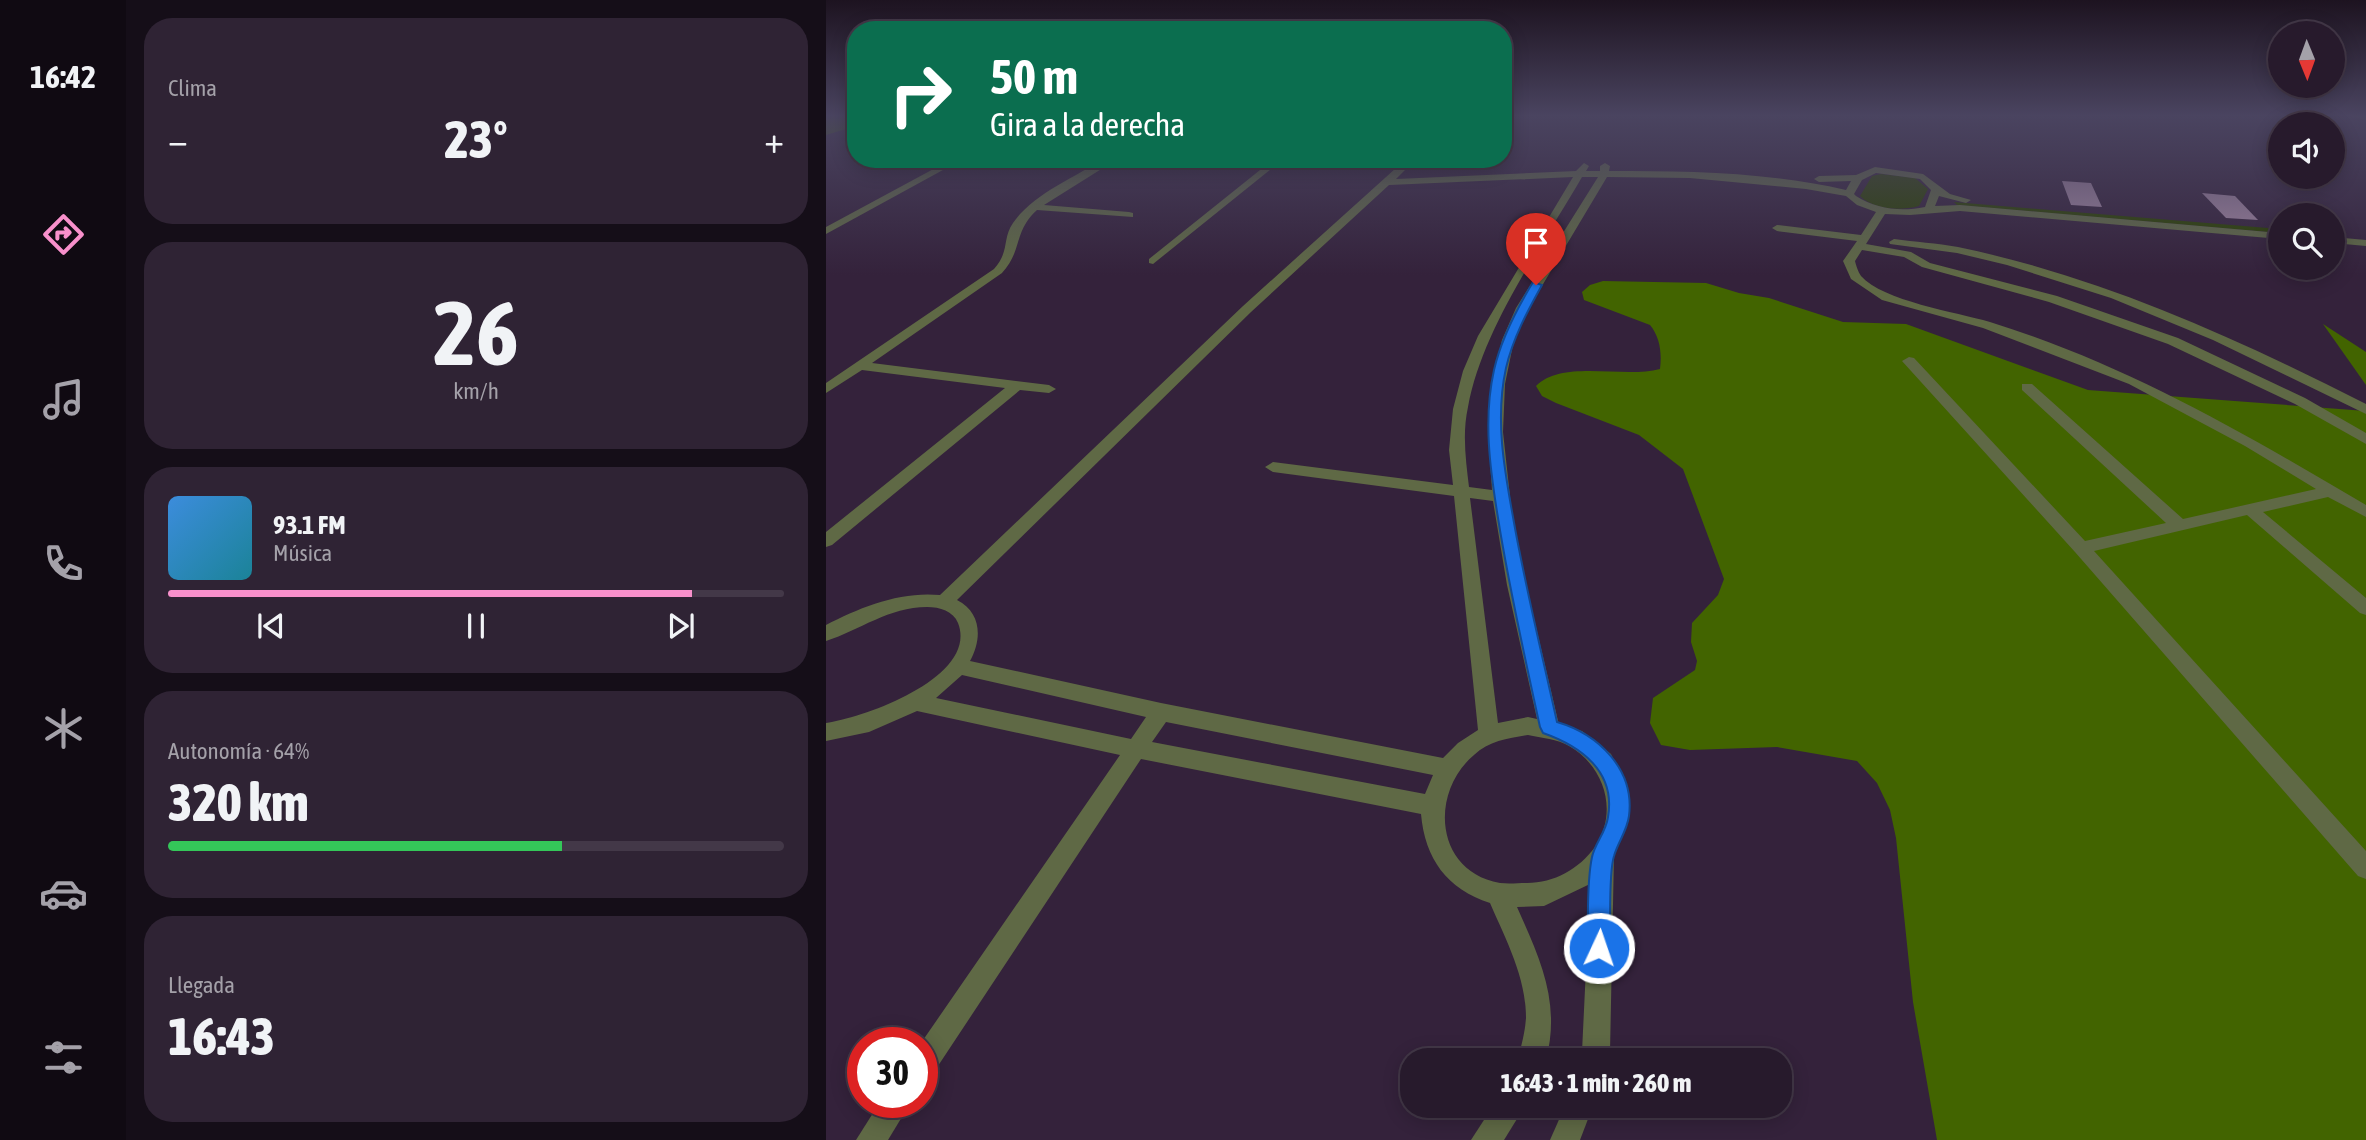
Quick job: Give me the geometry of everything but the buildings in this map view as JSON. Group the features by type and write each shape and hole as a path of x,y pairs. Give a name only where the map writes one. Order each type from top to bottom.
{"street":[{"path":"826,231 942,168"},
{"path":"826,389 998,271 1013,254 1018,223 1035,207 1097,168"},
{"path":"1153,261 1268,168"},
{"path":"943,603 1247,309 1402,168"},
{"path":"1393,177 1690,169 1823,179 1857,178 1875,170 1923,177 1936,190 1961,200 2268,225"},
{"path":"1489,734 1457,450 1460,409 1470,371 1497,312 1583,170"},
{"path":"1604,170 1735,178 1826,188 1849,194 1857,202 1882,211 1912,212 1960,208 2268,235"},
{"path":"1549,727 1512,562 1496,465 1494,408 1508,338 1604,170"},
{"path":"1849,194 1857,178"},
{"path":"1929,209 1936,190"},
{"path":"1035,207 1129,215"},
{"path":"1882,211 1849,261 1855,277 1886,297 1987,325 2134,381 2250,443 2366,512"},
{"path":"1777,228 1910,250 1932,246 2030,269 2091,288 2195,328 2301,376 2366,410"},
{"path":"2345,235 2366,233"},
{"path":"2345,238 2366,243"},
{"path":"1910,250 1926,265 2053,299 2173,341 2300,401 2366,439"},
{"path":"2173,341 2195,328"},
{"path":"1909,360 2081,548 2366,868"},
{"path":"860,366 1049,389"},
{"path":"826,541 1017,386"},
{"path":"2027,387 2180,526"},
{"path":"1273,467 1502,497"},
{"path":"2081,548 2330,491"},
{"path":"2251,510 2366,608"},
{"path":"826,634 857,617 894,604 912,601 943,603 965,616 970,638 946,679 916,702 876,722 826,732"},
{"path":"956,666 1161,712 1447,768"},
{"path":"916,702 1136,749 1432,806"},
{"path":"938,1041 1161,712"},
{"path":"1528,726 1549,727 1587,744 1602,757 1618,794 1619,815 1613,836 1603,856 1590,870 1557,890 1518,897 1481,889 1451,868 1434,839 1432,806 1440,780 1447,768 1466,748 1489,734 1528,726"},
{"path":"1596,1048 1603,856"},
{"path":"1499,895 1537,984 1540,1037 1536,1048"},
{"path":"871,1140 886,1118"},
{"path":"1486,1140 1502,1118"},
{"path":"1565,1140 1574,1118"}],"green space":[{"path":"1881,174 1915,178 1928,189 1919,206 1904,209 1880,207 1860,196 1872,176"},
{"path":"1954,202 2268,228 2268,232 1957,205"},
{"path":"1603,281 1706,283 1769,298 1843,322 1906,324 2088,390 2366,411 2366,1140 1937,1140 1913,1002 1896,838 1890,810 1877,783 1857,761 1777,747 1690,750 1661,745 1650,723 1653,698 1695,670 1697,661 1691,642 1692,623 1718,595 1724,579 1683,469 1639,435 1556,403 1542,396 1536,386 1562,373 1660,369 1660,346 1650,325 1584,300 1582,292 1590,285"},
{"path":"2323,324 2366,352 2366,385"}],"route":[{"path":"1536,285 1508,338 1500,370 1494,408 1496,465 1512,562 1549,727 1587,744 1602,757 1618,794 1619,815 1603,856 1599,948"}]}
